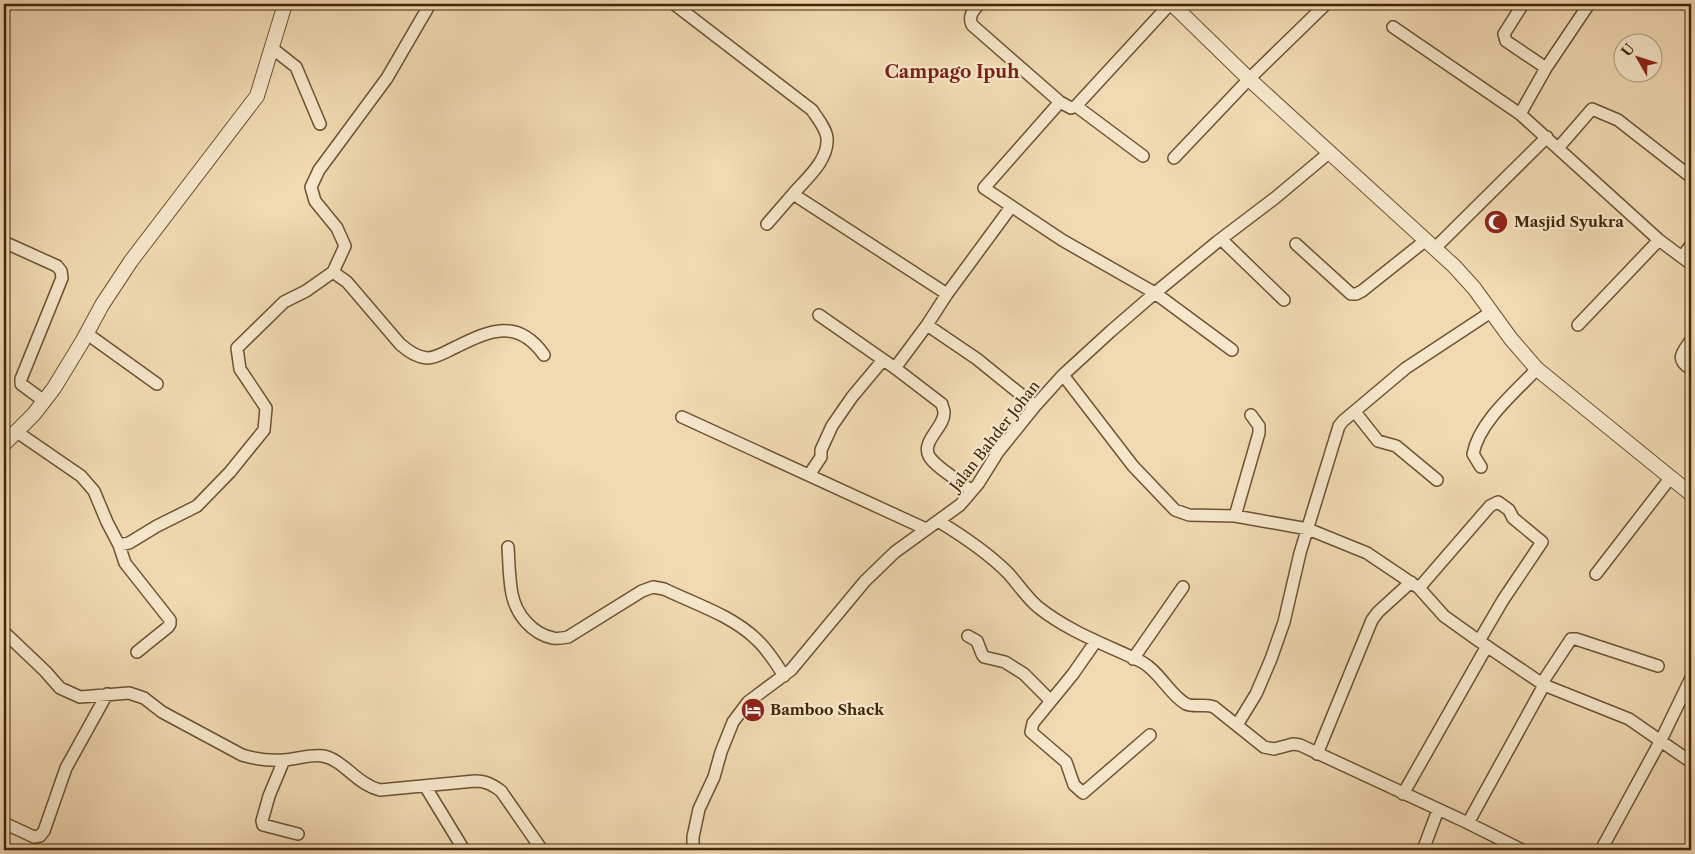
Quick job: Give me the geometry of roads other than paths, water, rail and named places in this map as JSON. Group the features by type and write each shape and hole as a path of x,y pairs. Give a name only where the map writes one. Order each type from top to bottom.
{"street":[{"path":"4,444 44,401 78,350 86,333 131,261 257,96 285,4"},
{"path":"120,545 130,543 157,526 197,506 230,472 264,430 266,408 240,369 237,348 284,302 306,291 333,272 345,246 337,228 315,201 311,187 319,170 387,78 430,4"},
{"path":"674,4 812,110 821,122 827,136 824,156 816,168 767,224"},
{"path":"979,4 970,15 972,25 1060,102 1071,108 1076,106 1171,4 1249,79 1454,266 1492,312 1511,340 1537,369 1691,494"},
{"path":"1174,158 1249,79 1326,4"},
{"path":"1523,4 1504,34 1504,38 1546,68"},
{"path":"1520,114 1546,68 1588,4"},
{"path":"1392,27 1520,114 1659,240 1687,260 1691,244"},
{"path":"272,48 296,67 320,124"},
{"path":"1060,102 984,188 1062,240 1155,294 1232,350"},
{"path":"1076,106 1143,156"},
{"path":"1558,147 1592,109 1618,120 1691,177"},
{"path":"1296,244 1351,294 1356,294 1431,244 1547,137"},
{"name":"Jalan Bahder Johan","path":"693,850 693,837 699,810 714,777 721,752 733,722 748,702 784,676 865,581 895,552 960,505 998,452 1063,375 1155,294 1330,152"},
{"path":"793,194 947,294"},
{"path":"895,368 1010,207"},
{"path":"1221,239 1284,300"},
{"path":"1578,325 1659,240"},
{"path":"6,243 57,266 61,271 62,278 21,379 21,384 24,388 44,401"},
{"path":"333,272 347,282 400,344 410,353 428,358 489,332 506,331 525,335 537,345 544,355"},
{"path":"1237,725 1256,694 1284,622 1300,554 1326,474 1336,435 1343,422 1406,368 1492,312"},
{"path":"818,315 895,368 942,404 943,420 927,446 928,454 933,461 972,490"},
{"path":"927,325 974,357 1035,406"},
{"path":"86,333 157,384"},
{"path":"1691,340 1681,359 1691,369"},
{"path":"809,475 821,457 821,450 832,426 883,360"},
{"path":"1481,467 1473,454 1474,446 1491,418 1537,369"},
{"path":"1063,375 1133,466 1175,510 1189,515 1235,516 1308,529 1367,553 1415,585 1444,616 1543,684 1622,715 1691,762"},
{"path":"1355,412 1378,441 1396,446 1437,480"},
{"path":"1235,516 1260,433 1260,426 1251,415"},
{"path":"682,418 926,529"},
{"path":"17,432 82,476 94,490 106,522 120,545 125,563 170,620 168,627 137,652"},
{"path":"1596,574 1671,477"},
{"path":"1317,754 1372,620 1378,612 1415,585 1490,506 1498,502 1506,507 1514,518 1542,542 1503,600 1483,644 1403,794"},
{"path":"938,521 969,540 990,557 1008,573 1036,605 1052,618 1093,645 1143,663 1186,704 1193,707 1208,705 1225,714 1269,749 1300,745 1522,850"},
{"path":"508,547 512,594 518,611 530,626 542,635 555,639 568,637 642,591 653,588 664,589 731,620 743,628 757,640 784,676"},
{"path":"1132,659 1183,587"},
{"path":"4,632 60,688 80,697 128,693 144,698 162,712 242,755 252,758 284,760 317,755 325,756 334,760 364,784 380,790 475,781 492,784 501,792 542,850"},
{"path":"968,636 978,641 984,657 1005,662 1024,674 1051,701"},
{"path":"1468,823 1543,684 1570,639 1576,639 1658,666"},
{"path":"1093,645 1074,674 1032,723 1031,732 1066,762 1074,785 1083,792 1150,735"},
{"path":"1601,850 1661,740 1691,678"},
{"path":"4,822 34,837 40,836 44,831 66,768 107,694"},
{"path":"284,760 269,796 262,821 263,825 298,834"},
{"path":"425,786 464,850"},
{"path":"1423,850 1438,810"}],"place":[{"name":"Masjid Syukra","path":"1496,222"},
{"name":"Bamboo Shack","path":"753,710"}],"district":[{"name":"Campago Ipuh","path":"952,72"}]}
